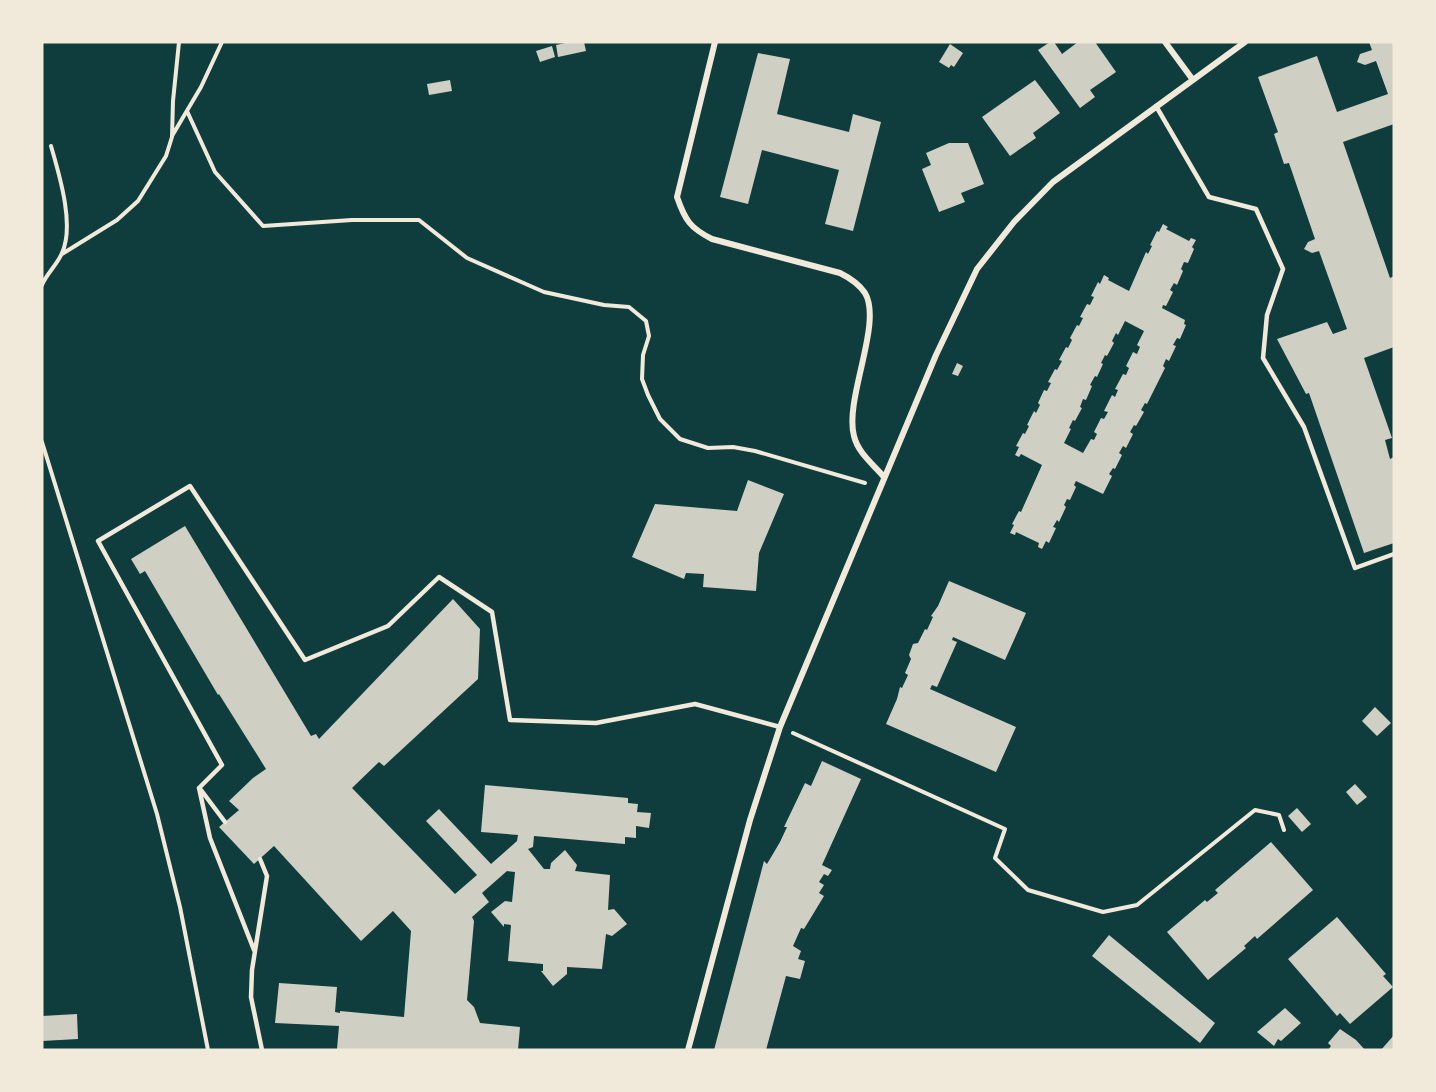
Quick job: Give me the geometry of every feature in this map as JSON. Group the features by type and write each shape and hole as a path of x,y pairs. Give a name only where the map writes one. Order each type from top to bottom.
{"street":[{"path":"715,42 677,197 684,218 698,232 712,239 840,273 852,279 866,295 870,318 853,416 853,433 857,447 884,477"},
{"path":"1165,42 1193,80"},
{"path":"688,1050 750,820 780,727 936,355 977,269 1014,222 1053,182 1245,42"}],"lane":[{"path":"1156,106 1209,197 1256,209 1283,269 1266,315 1263,358 1304,427 1355,568 1394,554"},
{"path":"199,788 222,765 98,541 190,486 305,660 388,626 439,577 492,612 510,720 596,723 695,704 780,727"},
{"path":"199,788 225,822"},
{"path":"199,788 210,838 255,952"},
{"path":"260,859 267,876 252,970 251,997 262,1050"}],"path":[{"path":"172,137 172,101 179,42"},
{"path":"62,254 117,220 138,201 166,156 172,137 201,87 222,42"},
{"path":"187,111 214,172 264,226 352,220 418,220 467,258 544,292 604,305 629,307 646,321 649,336 643,355 642,379 648,395 660,419 680,439 708,448 733,447 755,451 880,488"},
{"path":"42,285 62,254 67,237 64,193 51,146"},
{"path":"42,442 157,814 180,907 208,1050"},
{"path":"780,727 1005,829 995,858 1028,890 1103,912 1137,905 1255,810 1279,815 1284,830"}],"building":[{"path":"584,42 586,51 558,57 556,45"},
{"path":"1054,42 1062,54 1078,42 1095,42 1116,72 1090,90 1095,97 1080,108 1038,50"},
{"path":"1369,42 1394,42 1394,124 1343,142 1390,278 1394,276 1394,347 1364,358 1392,438 1385,440 1390,459 1394,457 1394,543 1364,553 1309,393 1306,394 1277,339 1327,322 1333,334 1347,329 1319,251 1312,253 1304,249 1308,242 1315,239 1289,163 1284,164 1274,134 1278,132 1258,77 1317,56 1337,112 1388,94 1376,61 1365,65 1357,62 1360,54 1372,50"},
{"path":"950,44 963,53 954,67 951,65 949,68 939,62"},
{"path":"552,46 555,57 540,62 536,51"},
{"path":"758,53 790,59 777,114 849,132 853,114 881,122 853,231 825,224 839,170 762,150 748,204 720,197"},
{"path":"450,80 452,91 429,95 427,84"},
{"path":"1035,80 1060,113 1033,133 1036,138 1010,156 982,117"},
{"path":"949,143 968,143 984,184 961,193 965,202 939,212 922,169 931,165 926,153"},
{"path":"1163,224 1168,227 1166,229 1189,241 1191,238 1196,240 1188,263 1184,262 1181,269 1183,271 1177,285 1174,283 1170,290 1173,292 1166,306 1163,305 1162,308 1185,320 1186,325 1180,339 1177,338 1173,345 1176,346 1169,361 1166,359 1163,366 1165,368 1147,404 1145,403 1141,410 1144,412 1130,432 1133,434 1126,448 1123,446 1119,453 1122,455 1115,469 1113,468 1109,474 1112,476 1103,494 1076,481 1074,485 1076,487 1070,500 1067,499 1064,505 1066,507 1059,522 1057,520 1053,527 1056,528 1049,543 1046,541 1042,549 1038,547 1039,543 1016,532 1015,535 1010,533 1014,525 1012,524 1019,511 1021,512 1042,465 1021,454 1019,457 1015,455 1019,447 1016,446 1023,433 1025,434 1034,411 1036,413 1040,405 1038,403 1044,390 1047,391 1051,383 1048,382 1055,369 1057,370 1062,361 1059,360 1066,347 1068,348 1072,340 1070,338 1083,318 1080,317 1094,297 1091,296 1098,282 1100,284 1104,275 1109,278 1108,280 1129,291 1146,252 1148,254 1157,231 1159,232","holes":["1125,321 1144,331 1137,345 1140,347 1137,354 1133,352 1126,366 1129,368 1126,375 1123,374 1115,389 1118,390 1115,397 1112,395 1104,411 1108,412 1104,419 1101,418 1094,432 1097,434 1094,440 1091,439 1083,453 1064,443 1073,420 1075,421 1082,408 1080,407 1083,399 1086,400 1092,386 1090,385 1095,376 1097,377 1103,364 1101,363 1114,343 1112,341 1116,333 1118,335"]},
{"path":"957,363 963,366 958,376 952,374"},
{"path":"748,480 784,494 759,553 756,591 703,587 704,574 686,573 684,579 632,557 655,504 737,511"},
{"path":"185,526 311,736 316,734 319,739 453,599 480,629 478,679 384,766 379,762 352,788 455,894 477,875 426,821 439,809 491,864 517,841 518,835 481,832 485,785 628,798 628,803 638,804 637,812 651,813 649,828 636,826 636,838 625,837 625,844 534,836 533,847 528,849 544,869 550,869 551,863 565,850 577,865 575,871 610,875 608,910 614,909 627,924 612,936 606,934 602,969 567,967 567,974 553,986 541,971 543,971 543,964 508,961 511,925 504,924 504,927 491,912 505,901 512,902 515,872 507,871 482,893 489,902 472,917 474,921 467,1000 474,1007 480,1023 520,1027 518,1050 337,1049 339,1026 275,1023 279,983 337,987 335,1012 404,1017 411,931 393,911 361,941 274,846 254,864 219,827 239,810 229,801 266,769 218,695 145,571 140,574 131,559"},
{"path":"949,581 1026,613 1005,660 953,637 952,640 957,642 937,687 932,685 930,689 1016,727 996,772 886,724 900,687 902,688 908,675 905,673 911,659 909,655 913,644 918,643 925,629 927,630 933,617 931,616"},
{"path":"1375,707 1391,723 1377,736 1362,721"},
{"path":"822,761 861,779 822,865 832,870 828,876 824,874 819,882 824,885 819,893 824,896 804,929 801,928 793,946 801,951 798,959 805,961 800,979 786,976 766,1050 714,1050 764,861 767,864 780,842 787,827 784,827 805,783 811,786"},
{"path":"1355,784 1367,797 1357,805 1346,792"},
{"path":"1297,808 1311,824 1302,832 1288,816"},
{"path":"1271,842 1313,890 1257,939 1255,936 1244,946 1246,948 1208,980 1167,932 1205,900 1207,902 1218,893 1215,890"},
{"path":"1337,917 1386,974 1383,976 1393,987 1350,1024 1340,1013 1337,1016 1288,959"},
{"path":"1109,935 1215,1023 1200,1043 1092,956"},
{"path":"1285,1008 1301,1023 1281,1041 1278,1039 1274,1046 1257,1032"},
{"path":"77,1014 78,1039 42,1041 42,1016"},
{"path":"1340,1029 1356,1040 1365,1050 1328,1050 1331,1046 1328,1043"},
{"path":"1394,1035 1394,1050 1381,1050"}]}
